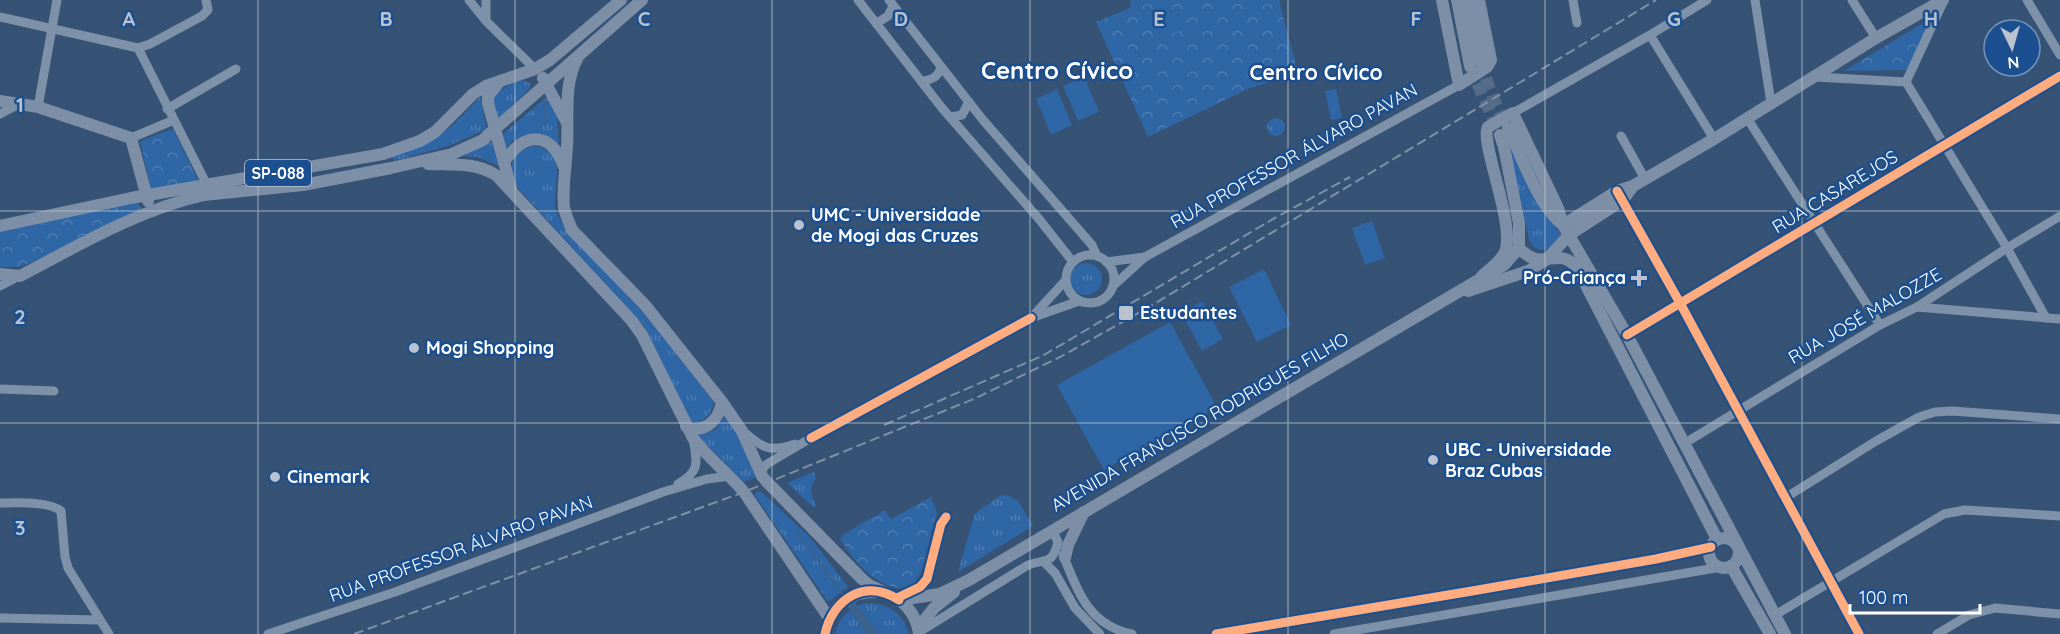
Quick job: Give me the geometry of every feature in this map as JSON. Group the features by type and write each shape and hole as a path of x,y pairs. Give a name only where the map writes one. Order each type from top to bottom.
{"main road":[{"name":"SP-088","path":"0,226 146,196 383,154 400,149 435,132 473,94 486,86 535,69 550,60 621,0"},
{"name":"SP-088","path":"20,276 152,211 204,195 303,185 452,154 483,140 642,0"},
{"path":"1442,0 1459,85 1487,67 1491,60 1479,0"},
{"path":"1457,0 1475,63 1467,0"},
{"name":"AVENIDA FRANCISCO RODRIGUES FILHO","path":"1450,297 1528,271 1546,260 1566,230 1633,186 1816,77 1876,38 1944,0"},
{"path":"579,56 569,78 565,171 564,206 572,230 645,306 722,402 742,431 762,476 862,579 869,585 896,598 913,615 918,631"},
{"path":"535,69 547,83 568,124"},
{"path":"501,80 488,96 489,113 512,191"},
{"path":"0,101 38,107 131,138 152,211"},
{"path":"1482,276 1501,259 1507,242 1497,178 1485,132 1488,127 1513,113 1566,230 1627,335 1785,634"},
{"path":"1566,230 1549,213 1504,132 1504,147 1519,223 1519,248 1530,258 1546,260 1566,258 1577,268 1714,543 1711,559 1726,567 1770,634"},
{"path":"504,162 517,146 525,141 545,141 552,145 559,154 565,171"},
{"path":"391,168 427,164 472,165 496,175 512,191 580,264 642,336 693,438 744,492 829,618"},
{"name":"AVENIDA FRANCISCO RODRIGUES FILHO","path":"825,634 829,618 838,605 850,596 865,591 880,592 896,598 934,596 1055,536 1084,511 1503,265 1519,248"},
{"path":"0,274 20,276"},
{"path":"686,426 692,429 706,427 712,423 720,412 722,402"},
{"path":"1065,558 1068,545 1084,511"},
{"path":"1714,543 1731,539 1738,546 1739,555 1726,567"},
{"name":"AVENIDA FRANCISCO RODRIGUES FILHO","path":"918,631 934,608 969,580"}],"street":[{"path":"38,107 57,0"},
{"path":"0,17 138,48 202,16 208,10 206,0"},
{"path":"469,0 486,21 535,69"},
{"path":"486,0 486,21"},
{"path":"858,0 921,81 1073,262"},
{"path":"1573,0 1578,23"},
{"path":"1513,113 1707,0"},
{"path":"1755,0 1771,103"},
{"path":"1852,0 1876,38"},
{"path":"1906,82 1944,0"},
{"path":"2027,0 2060,55"},
{"path":"877,24 888,16 891,3"},
{"path":"891,3 969,102 1082,232 1097,256"},
{"path":"1650,35 1714,139"},
{"path":"138,48 207,185"},
{"path":"921,81 932,80 937,76 941,67"},
{"path":"159,126 166,107 236,69"},
{"name":"RUA CASAREJOS","path":"1627,335 2060,76"},
{"path":"1816,77 1906,82"},
{"path":"1906,82 2007,248 2046,318"},
{"name":"RUA PROFESSOR ÁLVARO PAVAN","path":"1113,286 1145,257 1459,85"},
{"path":"951,117 962,115 969,102"},
{"path":"0,114 19,105"},
{"path":"1748,118 1881,325"},
{"path":"131,138 174,120"},
{"path":"1621,136 1645,179"},
{"path":"1620,196 1859,634"},
{"name":"RUA JOSÉ MALOZZE","path":"1685,443 1881,325 1917,307 2060,216"},
{"path":"1088,255 1097,256 1106,261 1112,269 1113,286 1103,299 1087,303 1079,301 1070,293 1065,281 1073,262 1088,255"},
{"name":"RUA PROFESSOR ÁLVARO PAVAN","path":"1106,261 1145,257"},
{"path":"0,286 20,276"},
{"path":"1030,318 1065,281"},
{"path":"762,476 767,464 811,438 1030,318 1079,301"},
{"path":"1917,307 2060,319"},
{"path":"0,390 54,391"},
{"path":"1785,498 1885,436 1919,417 1935,412 1952,411 2060,419"},
{"path":"742,431 756,443 772,450 785,448 811,438"},
{"name":"RUA PROFESSOR ÁLVARO PAVAN","path":"663,492 693,474 696,464 693,438"},
{"name":"RUA PROFESSOR ÁLVARO PAVAN","path":"268,634 395,592 663,492 707,479 730,476"},
{"path":"0,503 48,505 58,508 63,517 63,544 68,568 109,634"},
{"path":"1775,615 1944,514 1965,510 2060,516"},
{"path":"1055,536 1072,581 1095,616 1110,626 1132,634"},
{"path":"918,631 1028,565 1044,562 1053,556 1055,536"},
{"path":"1216,634 1656,559 1714,543"},
{"path":"1044,562 1055,573 1076,608 1100,634"},
{"path":"1334,634 1392,629 1490,607 1726,567"},
{"path":"1486,589 1486,600 1490,607"},
{"path":"1471,611 1475,604 1472,591"},
{"path":"1937,634 1970,615 1995,608 2060,614"},
{"path":"0,618 99,620"}],"green space":[{"path":"1131,0 1279,0 1298,73 1250,88 1148,137 1096,22 1130,8"},
{"path":"1176,15 1183,29 1164,38 1158,23"},
{"path":"1933,17 1908,70 1844,71"},
{"path":"1084,76 1099,112 1078,121 1063,86"},
{"path":"522,80 530,83 530,88 496,121 492,103 496,93"},
{"path":"1057,89 1072,125 1051,135 1036,99"},
{"path":"1336,89 1342,118 1331,120 1325,91"},
{"path":"549,95 557,115 559,144 546,136 531,134 518,138 506,148 504,133"},
{"path":"481,98 485,130 448,146 394,161 392,157 438,137"},
{"path":"1272,118 1280,118 1285,123 1283,134 1272,136 1267,131 1267,123"},
{"path":"173,129 199,182 151,189 140,141"},
{"path":"1508,139 1547,215 1562,236 1546,249 1537,249 1529,240"},
{"path":"493,141 501,167 478,157 465,156 465,154"},
{"path":"532,146 543,148 555,159 557,175 555,205 563,224 646,316 714,402 710,412 703,420 696,423 689,420 685,414 642,323 516,186 512,171 513,161 524,149"},
{"path":"137,200 141,209 137,212 31,263 18,267 0,267 0,228"},
{"path":"1372,221 1385,258 1365,265 1352,228"},
{"path":"1086,263 1097,268 1102,279 1097,290 1086,295 1075,290 1070,279 1075,268"},
{"path":"1264,269 1291,325 1257,342 1229,287"},
{"path":"1202,301 1223,339 1202,351 1181,313"},
{"path":"1170,322 1217,407 1104,470 1057,385"},
{"path":"726,415 733,425 756,477 744,482 698,436 715,430"},
{"path":"814,472 816,479 811,489 816,506 814,508 787,483"},
{"path":"760,491 809,536 848,587 828,602 754,494"},
{"path":"1008,495 1019,502 1033,526 958,572 975,513 1000,496"},
{"path":"931,497 937,512 921,573 906,589 885,584 867,573 840,539 844,534 885,510 891,519"},
{"path":"865,603 873,603 893,610 903,620 909,634 835,634 846,614"}],"waterway":[{"path":"544,101 546,124"},
{"path":"797,531 843,595"},
{"path":"850,603 873,634"}],"tunnel":[{"path":"1480,61 1507,127"},
{"path":"1470,67 1500,135"}],"railway":[{"path":"354,634 744,492 976,398 1062,356 1149,307 1656,0"},
{"path":"884,425 1044,355 1273,219 1350,177"}],"cycle path":[{"path":"1627,335 2060,76"},
{"path":"1617,191 1859,634"},
{"path":"811,438 1031,318"},
{"path":"897,598 920,587 927,579 941,524 946,517"},
{"path":"1216,634 1656,559 1711,547"},
{"path":"825,634 835,610 853,595 875,591 899,600"}],"place":[{"name":"UMC - Universidade de Mogi das Cruzes","path":"799,225"},
{"name":"Pró-Criança","path":"1639,278"},
{"name":"Estudantes","path":"1126,313"},
{"name":"Mogi Shopping","path":"414,348"},
{"name":"UBC - Universidade Braz Cubas","path":"1433,460"},
{"name":"Cinemark","path":"275,477"}],"district":[{"name":"Centro Cívico","path":"1057,71"},
{"name":"Centro Cívico","path":"1316,73"}]}
